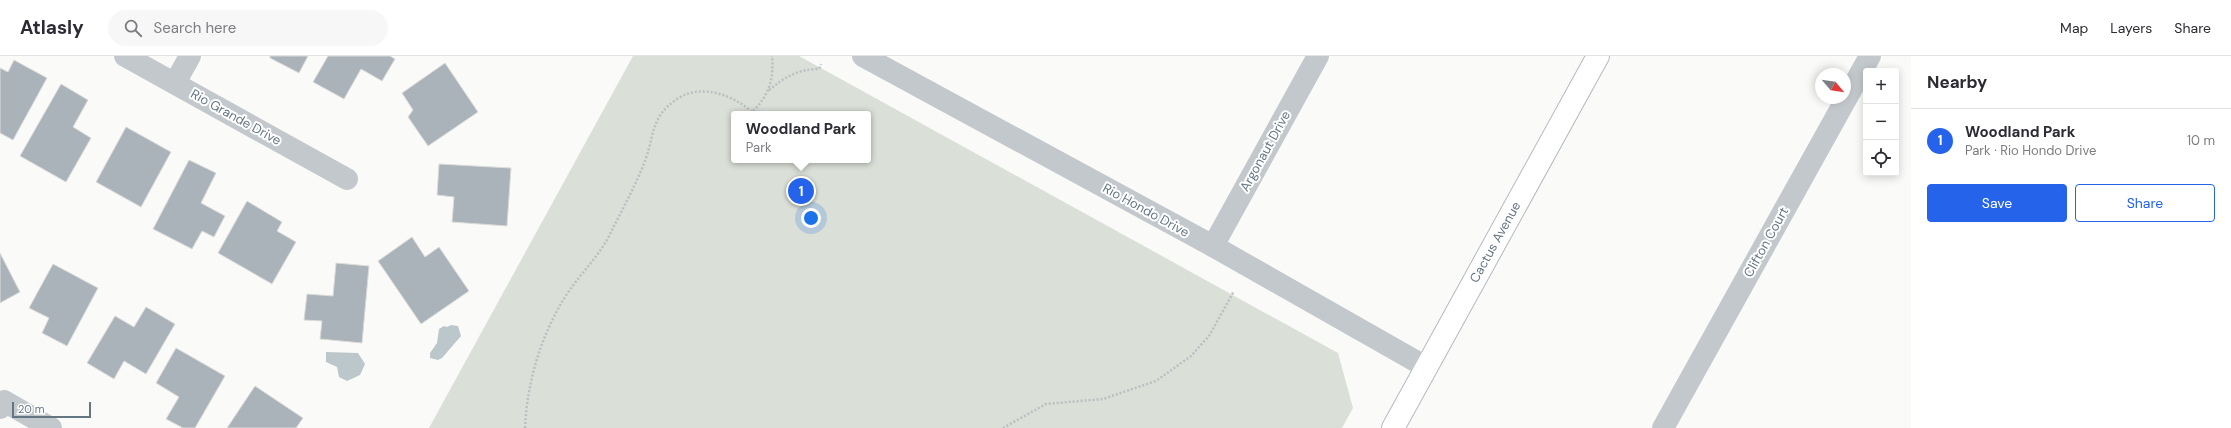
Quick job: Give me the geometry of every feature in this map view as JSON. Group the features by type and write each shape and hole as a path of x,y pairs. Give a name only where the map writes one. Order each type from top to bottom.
{"main road":[{"name":"Cactus Avenue","path":"1393,428 1598,56"}],"street":[{"name":"Rio Grande Drive","path":"125,56 347,178"},
{"path":"175,83 190,56"},
{"name":"Rio Hondo Drive","path":"863,56 1213,246 1426,367"},
{"name":"Argonaut Drive","path":"1213,246 1318,56"},
{"name":"Clifton Court","path":"1663,428 1870,56"},
{"path":"2,404 51,428"}],"path":[{"path":"753,111 769,91 772,80 772,56"},
{"path":"769,91 794,73 805,69 819,68 822,64"},
{"path":"525,428 527,395 534,366 554,317 568,293 610,235 646,158 655,122 666,109 690,92 716,93 742,103 751,111"},
{"path":"1003,428 1046,404 1103,399 1156,381 1191,356 1209,336 1234,291"}],"shaded area":[{"path":"633,56 799,56 1338,353 1353,408 1342,428 429,428"},
{"path":"451,325 458,326 461,336 442,358 438,360 430,358 430,353 437,343 439,329 444,326 447,327"},
{"path":"326,352 358,353 365,364 360,375 347,381 339,377 337,367 326,362"}],"building":[{"path":"270,56 308,56 299,73 270,58"},
{"path":"328,56 390,56 395,59 382,81 361,69 344,99 313,82"},
{"path":"14,60 47,78 13,140 0,133 0,68 8,72"},
{"path":"445,63 478,112 428,146 408,117 413,110 402,93"},
{"path":"61,84 88,100 73,127 91,138 66,182 20,156"},
{"path":"126,127 171,152 141,207 96,182"},
{"path":"189,160 216,173 201,203 225,216 214,237 202,231 192,249 153,229"},
{"path":"439,164 511,168 507,226 452,222 454,197 437,195"},
{"path":"247,201 282,222 277,231 296,242 272,284 218,253"},
{"path":"412,237 425,257 439,247 469,291 421,324 378,261"},
{"path":"0,253 20,292 0,303"},
{"path":"336,263 369,266 362,343 320,339 322,321 304,320 307,294 333,296"},
{"path":"53,264 98,288 67,346 42,333 49,318 29,308"},
{"path":"146,307 175,324 146,374 124,361 114,379 87,363 115,316 134,327"},
{"path":"176,348 225,376 195,428 183,428 166,419 179,397 156,383"},
{"path":"255,386 303,418 296,428 227,428"}],"place":[{"name":"Woodland Park","path":"801,191"}]}
